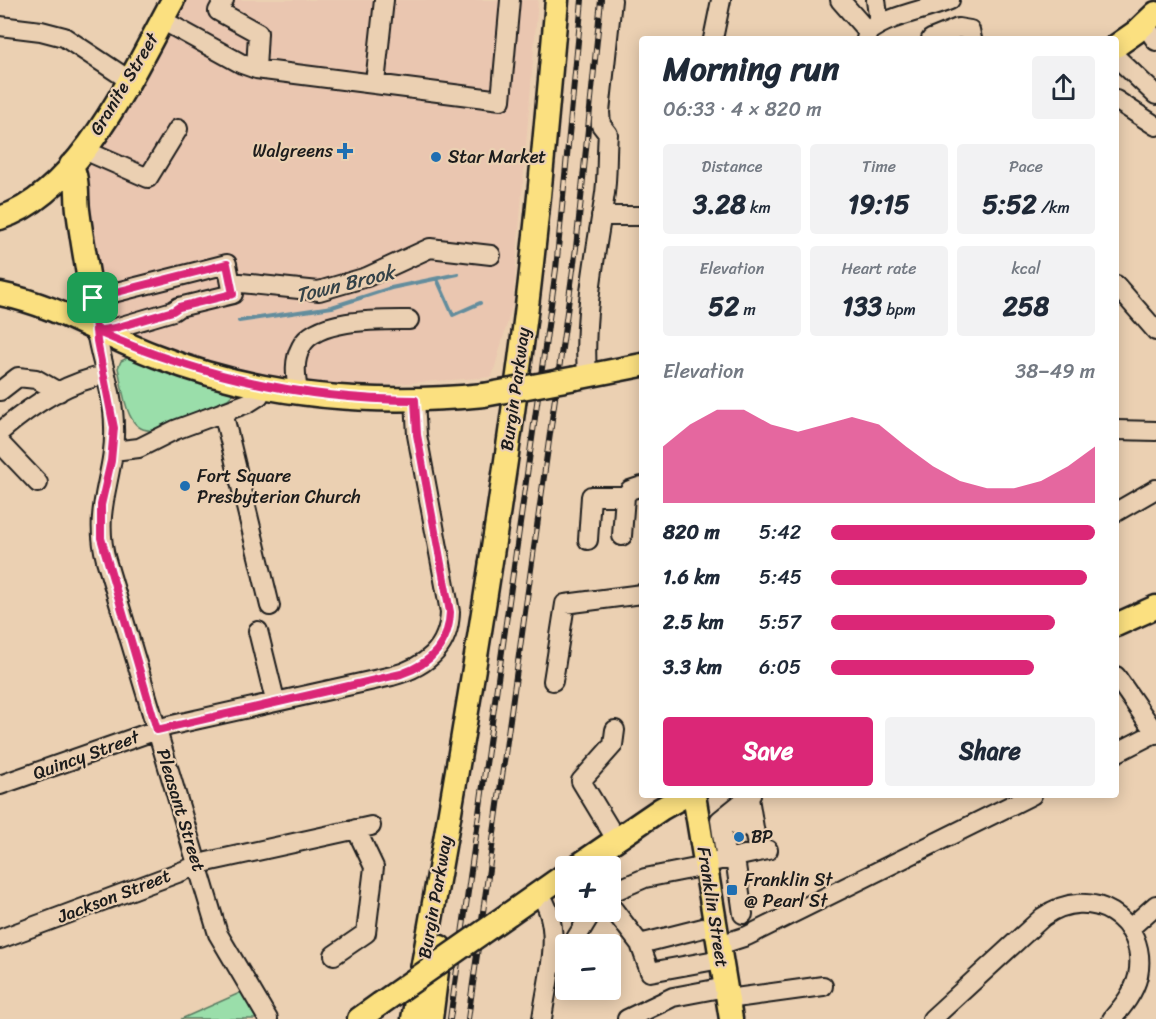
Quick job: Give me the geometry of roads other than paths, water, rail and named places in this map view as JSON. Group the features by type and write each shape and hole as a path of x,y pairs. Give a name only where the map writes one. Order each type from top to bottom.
{"main road":[{"name":"Granite Street","path":"0,218 18,212 46,194 59,181 129,80 173,0"},
{"name":"Burgin Parkway","path":"431,1019 458,776 526,316 557,0"},
{"path":"1119,44 1150,28"},
{"name":"Granite Street","path":"0,203 77,157"},
{"path":"77,157 78,210 93,298 96,331"},
{"path":"0,294 50,306 96,331 176,364 298,393 348,398 415,400 484,395 639,365"},
{"path":"0,308 96,331"},
{"path":"611,369 639,356"},
{"path":"611,369 639,374"},
{"path":"1119,624 1156,606"},
{"name":"Burgin Parkway","path":"413,1019 458,776"},
{"path":"592,856 681,798"},
{"name":"Franklin Street","path":"696,798 736,853 711,899 728,1002"},
{"path":"358,1019 555,882"}],"street":[{"path":"224,0 218,11 258,33 256,69"},
{"path":"375,83 384,0"},
{"path":"162,20 242,64 256,69 501,100 510,0"},
{"path":"581,377 605,198 608,134 601,125 600,112 612,0"},
{"path":"714,36 721,0"},
{"path":"840,0 871,31"},
{"path":"871,31 876,0"},
{"path":"871,31 942,1"},
{"path":"0,26 40,31 64,37 129,80"},
{"path":"939,36 958,28 970,30 971,36"},
{"path":"1119,60 1156,95"},
{"path":"1119,102 1156,126"},
{"path":"77,157 148,178 178,129"},
{"path":"601,216 639,216"},
{"path":"231,282 319,291 366,277 430,248 491,255"},
{"path":"93,298 227,264 233,294 179,307 173,311 115,328 96,331"},
{"path":"1119,289 1156,332"},
{"path":"298,393 295,363 301,346 309,338 337,325 374,320 409,320"},
{"name":"Pleasant Street","path":"96,331 114,417 113,451 101,505 101,538 221,940 268,1019"},
{"path":"0,432 24,412 59,392 82,381 105,375"},
{"path":"0,391 18,377 36,379 59,392"},
{"path":"113,451 139,448 254,400 264,386"},
{"name":"Quincy Street","path":"0,785 157,730 275,700 392,676 418,667 431,658 441,645 448,628 450,612 417,435 415,400"},
{"path":"223,412 270,606"},
{"path":"1119,430 1156,431"},
{"path":"0,443 38,483"},
{"path":"622,536 625,496 630,490 639,487"},
{"path":"1119,510 1156,489"},
{"path":"588,540 591,496 625,496"},
{"path":"553,681 565,604 639,594"},
{"path":"258,631 275,700"},
{"path":"1119,680 1155,733 1119,751"},
{"path":"615,730 613,744 582,781 616,839"},
{"path":"621,919 640,944 650,972 718,943 747,936 1026,798"},
{"path":"736,853 720,820 745,800"},
{"path":"736,853 745,800"},
{"path":"743,914 736,853 745,800"},
{"name":"Jackson Street","path":"0,939 198,865 363,827 374,867 366,933 334,955"},
{"path":"621,888 645,878 736,853"},
{"path":"539,893 551,916 555,935"},
{"path":"711,899 740,894"},
{"path":"932,1019 1043,917 1055,909 1077,902 1091,903 1113,913 1129,929 1137,947 1139,969 1132,992 1117,1017"},
{"path":"1129,929 1156,905"},
{"path":"640,944 718,943"},
{"path":"542,1019 555,963"},
{"path":"627,1019 673,997 728,1002 824,986"}],"waterway":[{"name":"Town Brook","path":"239,321 332,307 391,288 458,274"},
{"path":"437,279 453,315 480,303"}],"tunnel":[{"path":"739,828 742,846"}],"railway":[{"path":"450,1019 556,269 582,0"},
{"path":"468,1019 576,248 601,0"}],"place":[{"name":"Walgreens","path":"345,151"},
{"name":"Star Market","path":"436,157"},
{"name":"Fort Square Presbyterian Church","path":"185,486"},
{"name":"BP","path":"739,837"},
{"name":"Franklin St @ Pearl St","path":"732,890"}]}
